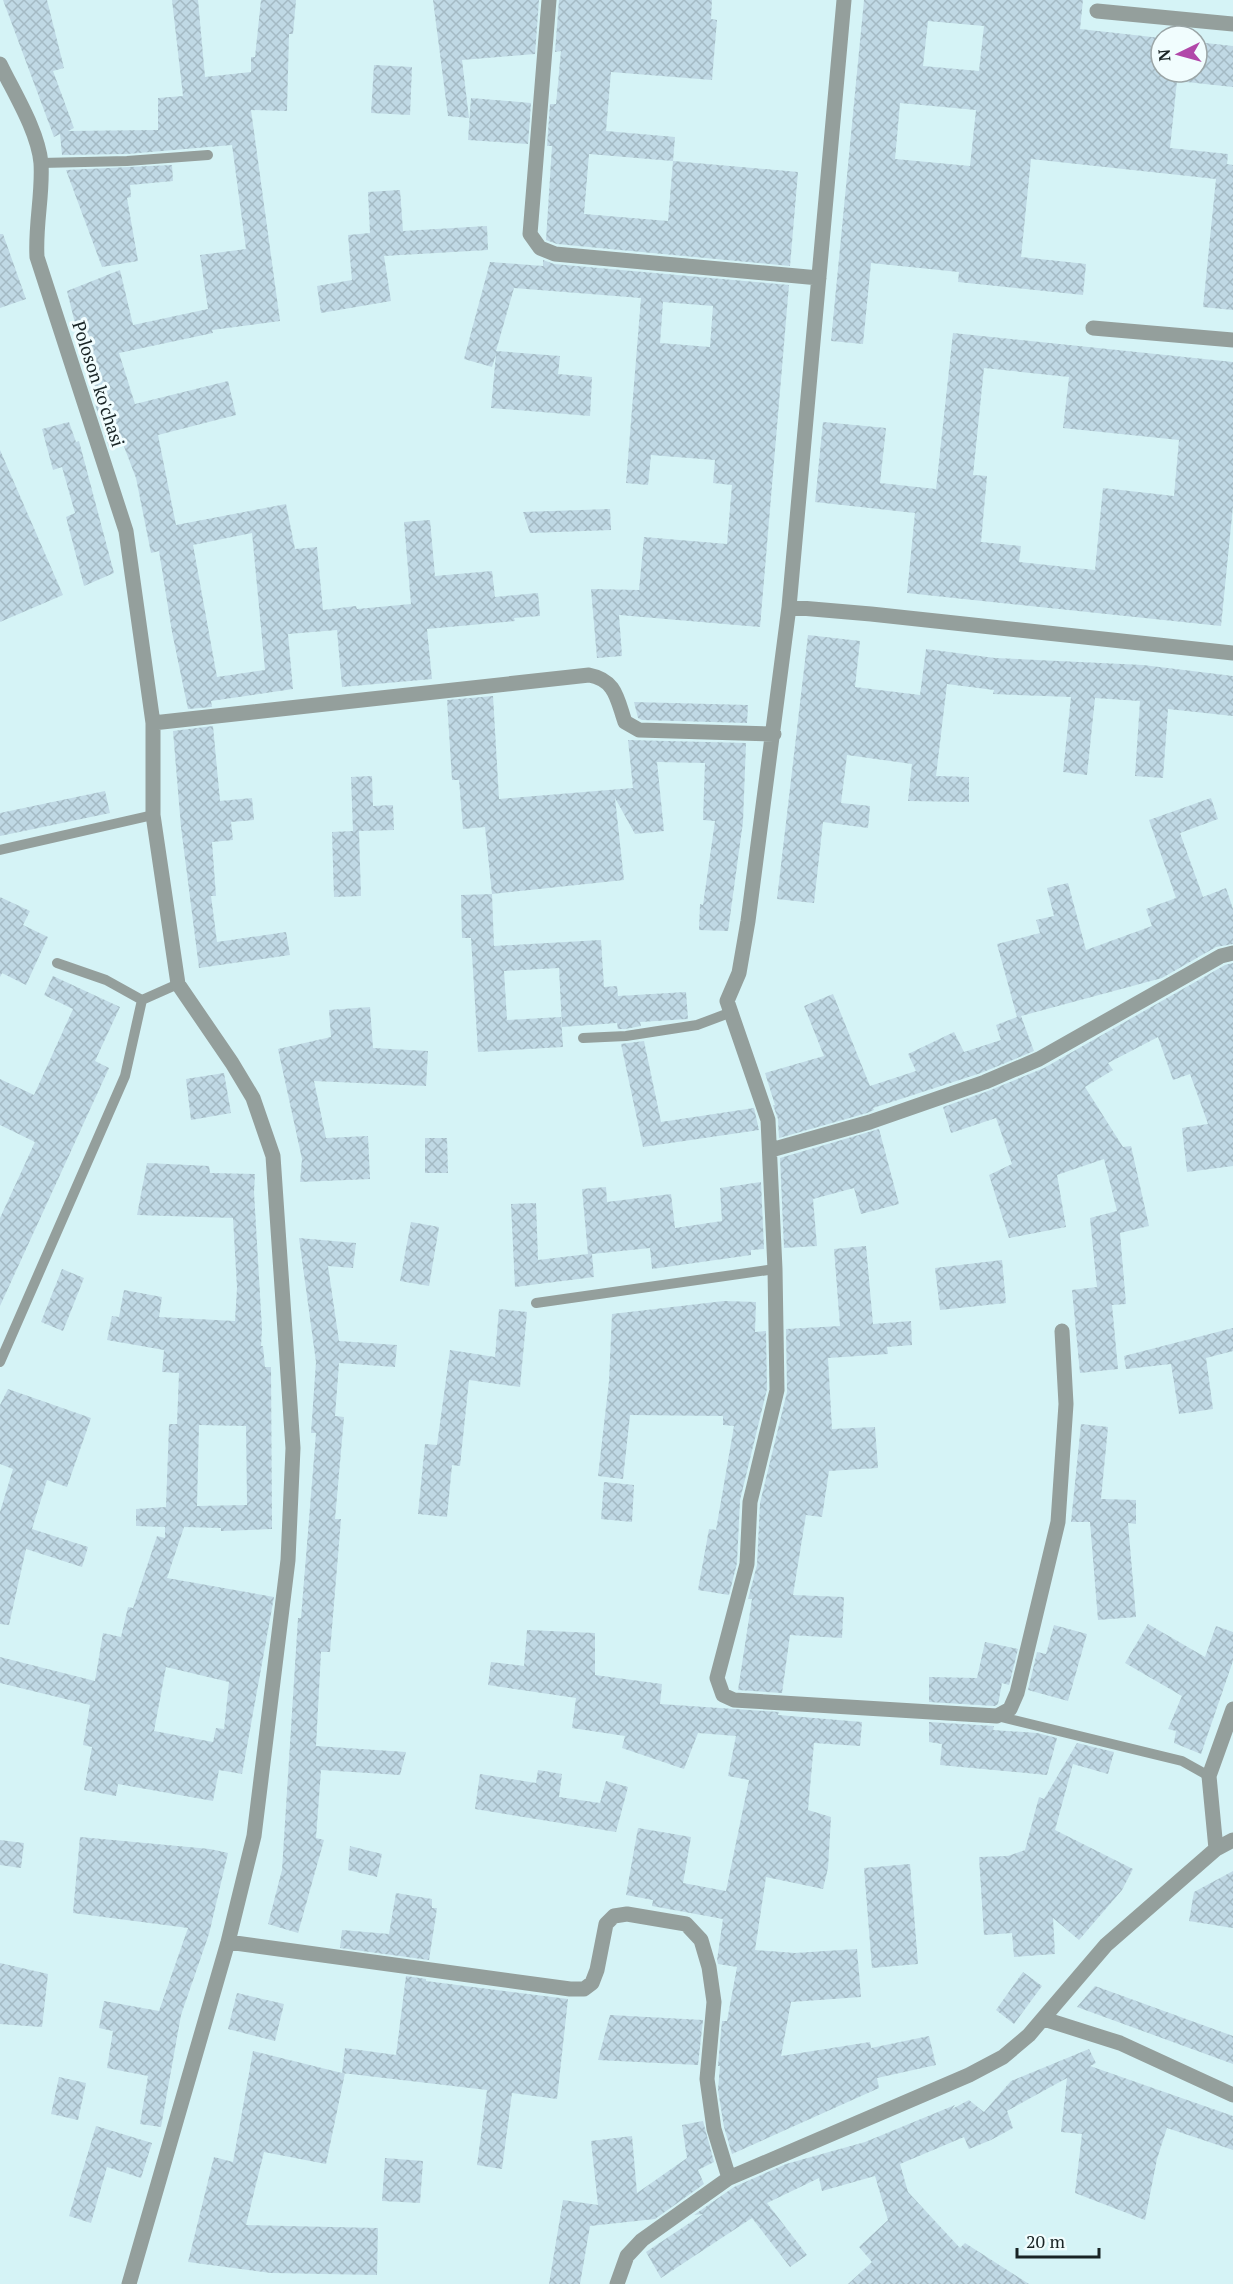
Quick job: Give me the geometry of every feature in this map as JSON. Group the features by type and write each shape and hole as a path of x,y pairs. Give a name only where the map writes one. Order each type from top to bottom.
{"street":[{"path":"549,0 530,234 540,248 555,254 819,278"},
{"path":"844,0 789,607 774,734 739,973 727,1001 729,1013 768,1120 775,1269 777,1390 750,1502 747,1563 717,1678 723,1695 734,1700 997,1716 1010,1709 1017,1694 1058,1522 1066,1404 1062,1331"},
{"path":"1097,11 1233,24"},
{"name":"Poloson ko'chasi","path":"0,64 37,141 41,163 36,232 37,257 126,531 153,723 153,815 178,984"},
{"path":"1093,328 1233,340"},
{"path":"789,607 1233,652"},
{"path":"153,723 589,675 602,678 612,687 625,722 639,730 774,734"},
{"path":"771,1150 870,1122 985,1082 1040,1059 1221,956 1233,953"},
{"path":"132,2283 228,1942 254,1836 288,1560 293,1448 273,1156 253,1098 178,984"},
{"path":"1216,1850 1209,1776 1233,1709"},
{"path":"617,2284 627,2256 642,2240 729,2178 969,2075 1003,2057 1044,2019 1106,1945 1216,1850 1233,1840"},
{"path":"228,1942 558,1988 585,1989 592,1983 597,1970 606,1924 614,1916 627,1914 686,1924 701,1940 709,1967 714,2002 707,2079 714,2129 729,2178"},
{"path":"1044,2019 1120,2043 1233,2095"}],"lane":[{"path":"41,163 127,161 208,155"},
{"path":"0,850 153,815"},
{"path":"57,963 106,980 142,1000"},
{"path":"142,1000 178,984"},
{"path":"0,1362 125,1076 142,1000"},
{"path":"583,1038 626,1036 697,1025 729,1013"},
{"path":"536,1303 775,1269"},
{"path":"997,1716 1182,1761 1209,1776"}],"building":[{"path":"3,0 47,0 64,68 53,71 74,128 68,131 158,130 158,98 183,96 172,0 198,0 205,77 251,72 251,57 255,57 261,0 296,0 293,34 289,34 287,111 251,110 280,321 212,330 213,333 119,353 135,404 228,381 236,415 158,435 176,525 286,504 295,549 317,547 323,610 411,604 404,522 430,520 435,576 492,571 495,597 538,593 540,616 514,618 515,621 427,629 432,679 342,687 337,630 288,634 293,689 211,701 212,707 188,709 172,632 159,551 151,553 136,478 123,444 109,447 95,404 67,291 120,270 133,325 208,309 200,255 246,249 232,145 127,154 62,155 60,134 54,137","holes":["252,533 265,670 217,677 193,545"]},
{"path":"433,0 539,0 535,54 462,60 469,118 448,116"},
{"path":"559,0 712,0 711,19 717,20 712,80 611,72 606,131 675,137 673,161 798,172 790,266 557,244 546,240 552,146 547,146 550,104 556,104 561,51 555,52","holes":["589,154 673,161 668,221 584,214"]},
{"path":"864,0 1083,0 1080,29 1149,37 1149,84 1177,84 1170,148 1228,154 1227,164 1233,165 1233,310 1203,307 1216,179 1031,159 1021,257 1086,264 1083,295 958,282 959,272 871,263 863,344 831,341","holes":["928,21 984,26 979,71 923,66","900,103 976,110 970,166 895,159"]},
{"path":"1209,43 1233,46 1233,87 1205,84 1209,84"},
{"path":"374,65 412,67 410,115 371,113"},
{"path":"471,98 531,103 528,144 468,140"},
{"path":"172,165 173,181 130,185 131,197 127,198 138,261 102,267 66,170"},
{"path":"400,190 403,231 487,226 488,250 384,256 391,301 321,313 317,286 352,280 348,235 370,233 368,192"},
{"path":"0,234 3,234 26,299 0,308"},
{"path":"543,260 554,264 789,285 760,627 619,615 622,656 597,658 591,589 639,590 644,537 727,544 732,485 713,483 715,460 651,455 648,485 626,483 641,298 514,288 496,351 560,356 558,374 592,377 590,416 491,408 496,354 492,367 464,359 490,262 543,266","holes":["663,302 713,306 710,347 660,343"]},
{"path":"953,333 1233,362 1233,506 1221,626 907,593 915,513 815,502 823,422 886,428 880,483 936,489","holes":["984,368 1069,377 1063,428 1179,440 1174,496 1103,488 1095,570 1019,562 1021,546 981,542 987,476 973,475"]},
{"path":"69,422 76,442 79,441 114,573 84,586 66,517 75,513 62,467 53,470 42,429"},
{"path":"0,450 63,595 0,622"},
{"path":"610,509 611,530 530,533 523,512"},
{"path":"808,635 860,641 855,687 920,695 926,649 995,658 1143,665 1233,676 1233,716 1168,709 1163,778 1135,776 1140,701 1095,698 1087,775 1063,772 1071,697 993,694 994,690 947,684 936,776 969,777 969,802 908,801 912,764 847,755 841,803 870,806 868,828 823,822 814,903 777,899"},
{"path":"493,696 499,799 633,788 628,740 746,743 743,822 728,931 699,930 700,904 703,905 715,821 703,820 705,763 657,762 664,831 635,834 615,798 624,880 492,894 485,827 463,829 459,780 452,780 447,700"},
{"path":"634,702 748,705 747,723 642,720 638,718"},
{"path":"213,726 220,801 252,798 254,820 231,822 233,840 212,842 216,896 211,896 217,942 286,932 290,955 199,968 181,827 173,731"},
{"path":"372,776 373,806 393,805 394,830 359,831 361,896 334,897 332,832 353,831 351,777"},
{"path":"105,791 110,813 0,836 0,813"},
{"path":"1211,798 1218,819 1180,833 1203,897 1226,888 1233,909 1233,944 1216,947 1162,978 1021,1016 1034,1051 981,1073 873,1108 874,1110 867,1113 779,1138 778,1119 773,1105 775,1105 765,1073 824,1056 804,1006 833,994 870,1086 916,1071 908,1054 954,1032 964,1052 1001,1040 996,1025 1017,1017 997,944 1040,933 1036,920 1054,916 1047,888 1068,883 1086,950 1152,926 1146,909 1176,898 1149,820"},
{"path":"492,894 494,946 601,940 604,987 617,986 618,996 686,992 688,1019 640,1022 641,1026 625,1029 618,1029 617,1023 562,1027 559,968 504,971 507,1020 561,1017 563,1047 478,1052 471,938 462,938 461,895"},
{"path":"0,897 30,911 23,925 48,937 26,985 2,973 0,977"},
{"path":"1233,963 1233,1166 1187,1172 1182,1128 1208,1124 1190,1074 1173,1080 1158,1037 1108,1063 1113,1070 1085,1087 1123,1147 1131,1146 1149,1226 1120,1233 1126,1304 1112,1305 1118,1369 1080,1373 1072,1290 1097,1287 1090,1218 1117,1211 1104,1159 1057,1175 1066,1227 1009,1238 989,1175 1012,1164 996,1118 951,1133 943,1107 1044,1068 1225,965"},
{"path":"53,976 120,1007 95,1061 109,1068 0,1306 0,1218 35,1142 0,1125 0,1079 34,1095 73,1009 44,995"},
{"path":"370,1007 373,1048 428,1051 426,1086 314,1081 326,1138 368,1136 370,1179 300,1182 302,1159 278,1049 331,1037 329,1010"},
{"path":"644,1041 661,1122 754,1108 759,1130 643,1147 621,1044"},
{"path":"224,1073 231,1113 191,1120 186,1079"},
{"path":"879,1129 899,1204 861,1214 854,1188 813,1199 817,1246 784,1248 780,1158"},
{"path":"425,1138 447,1138 448,1173 425,1173"},
{"path":"147,1163 209,1166 210,1173 255,1174 261,1346 263,1346 265,1367 271,1367 272,1529 221,1531 221,1528 184,1527 167,1578 274,1597 242,1774 219,1770 213,1801 118,1784 116,1796 84,1790 92,1747 83,1745 90,1705 0,1683 0,1657 95,1681 103,1633 121,1637 128,1607 133,1608 157,1536 165,1538 165,1527 136,1526 136,1509 166,1507 169,1424 177,1424 179,1373 162,1372 164,1350 107,1340 112,1316 119,1317 124,1290 162,1297 159,1317 235,1321 237,1288 233,1218 137,1215","holes":["199,1425 246,1426 247,1505 197,1506","166,1667 229,1682 224,1729 216,1728 213,1742 154,1731"]},
{"path":"761,1182 764,1249 751,1250 751,1255 652,1269 650,1248 592,1254 594,1277 515,1287 511,1204 536,1203 538,1260 588,1254 582,1189 606,1187 607,1202 671,1194 675,1228 722,1221 720,1188"},
{"path":"411,1222 439,1227 429,1286 400,1281"},
{"path":"299,1238 356,1243 353,1268 328,1266 339,1341 397,1345 395,1367 339,1363 335,1416 344,1417 335,1519 341,1519 330,1652 321,1652 316,1746 406,1752 400,1775 321,1770 316,1838 324,1840 298,1933 268,1924 282,1870 298,1618 301,1618 316,1433 311,1433 316,1362"},
{"path":"866,1246 873,1324 911,1321 912,1345 887,1347 888,1354 828,1358 832,1429 875,1427 878,1468 829,1471 822,1517 806,1515 793,1595 844,1597 842,1638 790,1635 782,1693 738,1690 752,1599 748,1599 757,1565 760,1503 787,1392 786,1329 840,1326 834,1249"},
{"path":"1002,1260 1006,1303 940,1310 935,1268"},
{"path":"62,1269 84,1278 63,1331 41,1322"},
{"path":"724,1301 756,1302 755,1332 766,1331 767,1389 740,1500 737,1563 729,1595 698,1590 709,1529 716,1530 734,1426 723,1425 723,1416 630,1415 623,1479 598,1476 609,1381 612,1314"},
{"path":"499,1309 527,1312 520,1387 469,1380 460,1466 452,1465 447,1517 418,1514 425,1444 437,1445 450,1350 495,1357"},
{"path":"1233,1328 1233,1351 1206,1358 1213,1409 1179,1414 1171,1364 1126,1369 1124,1356"},
{"path":"8,1389 91,1418 67,1487 47,1480 32,1529 88,1547 82,1567 26,1549 9,1625 0,1624 0,1512 13,1469 0,1464 0,1405"},
{"path":"1081,1424 1108,1427 1101,1499 1136,1500 1136,1524 1128,1523 1136,1617 1098,1620 1090,1522 1071,1522"},
{"path":"604,1482 634,1485 632,1522 601,1519"},
{"path":"1148,1624 1205,1657 1216,1626 1233,1632 1233,1661 1201,1754 1174,1743 1176,1731 1168,1729 1182,1696 1125,1663"},
{"path":"1054,1625 1087,1634 1068,1701 1028,1690 1037,1652 1046,1654"},
{"path":"527,1630 595,1633 595,1675 662,1684 660,1704 779,1712 778,1715 862,1722 860,1746 814,1743 808,1810 831,1817 828,1868 823,1889 766,1877 755,1950 795,1953 857,1949 861,1997 791,2002 781,2056 870,2042 871,2048 929,2036 936,2065 877,2078 879,2088 732,2154 724,2127 718,2090 720,2066 718,2066 722,2021 727,2021 737,1967 718,1964 723,1919 652,1906 653,1900 626,1895 638,1828 691,1837 683,1883 726,1891 749,1780 728,1776 736,1736 698,1733 684,1769 622,1748 625,1736 572,1728 576,1698 488,1685 491,1662 524,1666"},
{"path":"985,1642 1018,1649 1009,1685 1002,1683 998,1704 995,1706 929,1702 929,1677 977,1678"},
{"path":"929,1722 994,1726 993,1730 1037,1733 1057,1738 1047,1775 940,1765 942,1744 929,1742"},
{"path":"1077,1743 1114,1752 1108,1774 1073,1764 1055,1830 1133,1869 1122,1890 1079,1940 1053,1918 1055,1954 1014,1957 1012,1933 984,1935 979,1857 1008,1856 1025,1850 1039,1797 1044,1799"},
{"path":"538,1770 562,1774 559,1797 600,1803 606,1781 628,1787 616,1832 475,1809 480,1774 536,1783"},
{"path":"80,1837 210,1849 228,1853 209,1934 181,2015 161,2127 140,2124 148,2076 107,2068 113,2031 99,2028 104,2001 159,2011 188,1928 73,1913"},
{"path":"0,1840 24,1843 21,1868 0,1865"},
{"path":"350,1846 382,1854 377,1877 348,1870"},
{"path":"910,1864 918,1964 872,1968 864,1868"},
{"path":"1233,1871 1233,1928 1189,1921 1194,1892"},
{"path":"396,1893 432,1899 432,1908 437,1908 429,1960 340,1948 342,1930 389,1934"},
{"path":"0,1963 48,1974 42,2027 0,2024"},
{"path":"1023,1972 1042,1986 1014,2024 996,2010"},
{"path":"406,1976 426,1979 426,1981 568,1999 557,2099 512,2093 502,2169 477,2165 487,2090 345,2073 326,2164 264,2152 246,2225 378,2228 377,2275 271,2273 188,2262 214,2157 233,2162 253,2051 342,2073 345,2048 396,2055"},
{"path":"1095,1986 1233,2036 1233,2064 1077,2007"},
{"path":"237,1993 284,2004 275,2041 228,2029"},
{"path":"610,2015 703,2020 698,2065 598,2060"},
{"path":"1089,2049 1096,2063 1090,2066 1233,2116 1233,2150 1167,2128 1157,2159 1145,2220 1075,2193 1082,2134 1061,2132 1067,2078 1007,2111 1013,2128 991,2140 969,2149 964,2137 900,2164 908,2192 960,2248 965,2243 1029,2284 848,2284 872,2262 859,2247 888,2220 875,2176 822,2191 819,2178 767,2203 807,2255 790,2267 752,2218 661,2278 646,2252 703,2214 694,2215 734,2187 786,2164 865,2142 955,2105 952,2109 969,2100 984,2112 1011,2081"},
{"path":"59,2077 86,2083 78,2120 51,2114"},
{"path":"703,2121 714,2162 698,2170 704,2184 655,2219 590,2226 580,2284 549,2284 563,2200 598,2205 591,2141 632,2136 637,2193 687,2158 682,2125"},
{"path":"96,2126 152,2143 141,2178 107,2167 91,2223 69,2216"},
{"path":"385,2158 423,2161 420,2203 382,2201"}]}
